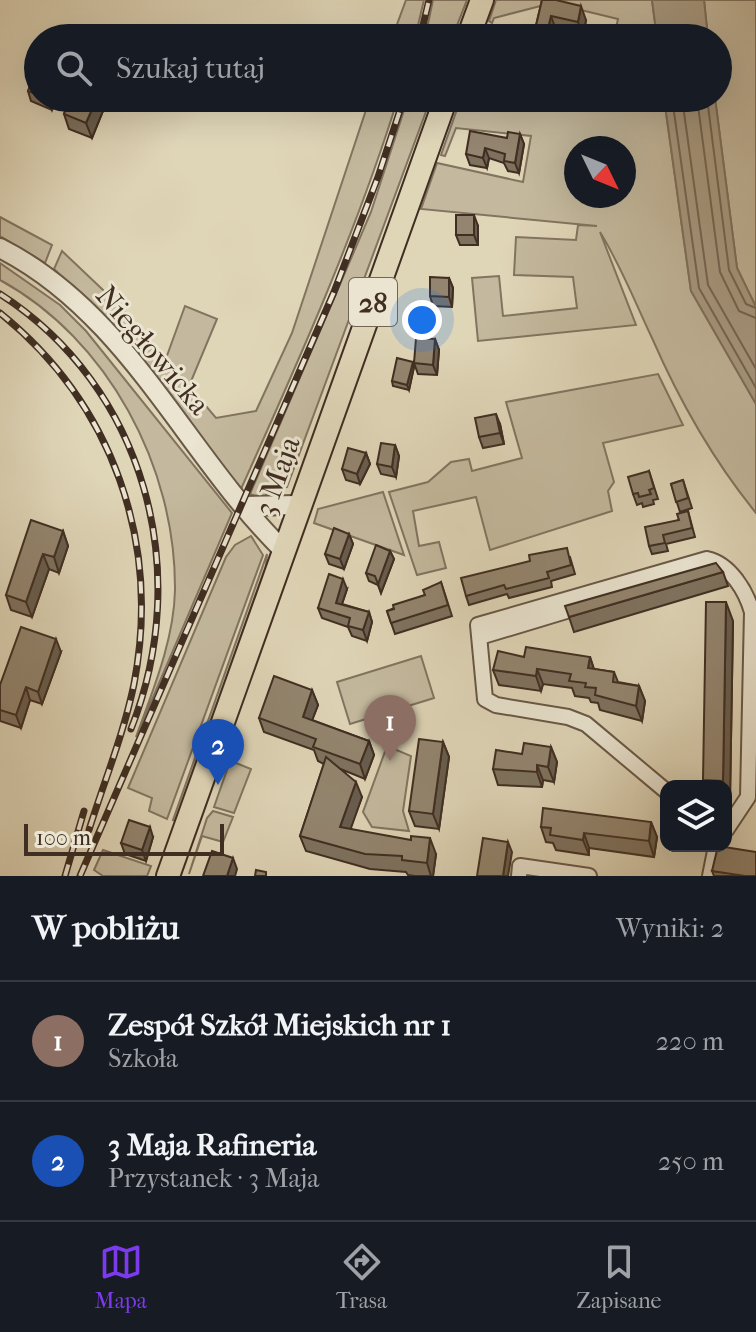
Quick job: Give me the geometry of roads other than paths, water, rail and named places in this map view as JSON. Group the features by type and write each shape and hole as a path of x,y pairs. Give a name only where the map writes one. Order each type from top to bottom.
{"main road":[{"path":"473,24 482,0"},
{"name":"3 Maja","path":"168,876 282,549 441,112"}],"street":[{"name":"Niegłowicka","path":"0,248 58,283 122,347 201,453 282,549"},
{"path":"246,506 298,505"},
{"path":"660,786 586,724 568,717 496,705 485,699 478,625 707,559 722,564 739,584 752,612 748,797 732,821"},
{"path":"710,876 715,852"},
{"path":"520,871 589,876"}],"water":[{"path":"652,0 704,0 707,24 655,24"},
{"path":"666,112 717,112 737,268 756,307 756,404 691,291"}],"railway":[{"path":"423,24 429,0"},
{"path":"80,876 334,292 399,112"},
{"path":"0,294 50,333 90,379 122,431 144,487 155,546 158,607 149,669 131,729"},
{"path":"0,313 39,349 72,389 99,433 120,479 133,528 140,579 141,631 134,684 89,830"},
{"path":"65,876 84,811"}],"place":[{"name":"Zespół Szkół Miejskich nr 1","path":"390,761"},
{"name":"3 Maja Rafineria","path":"218,785"}]}
